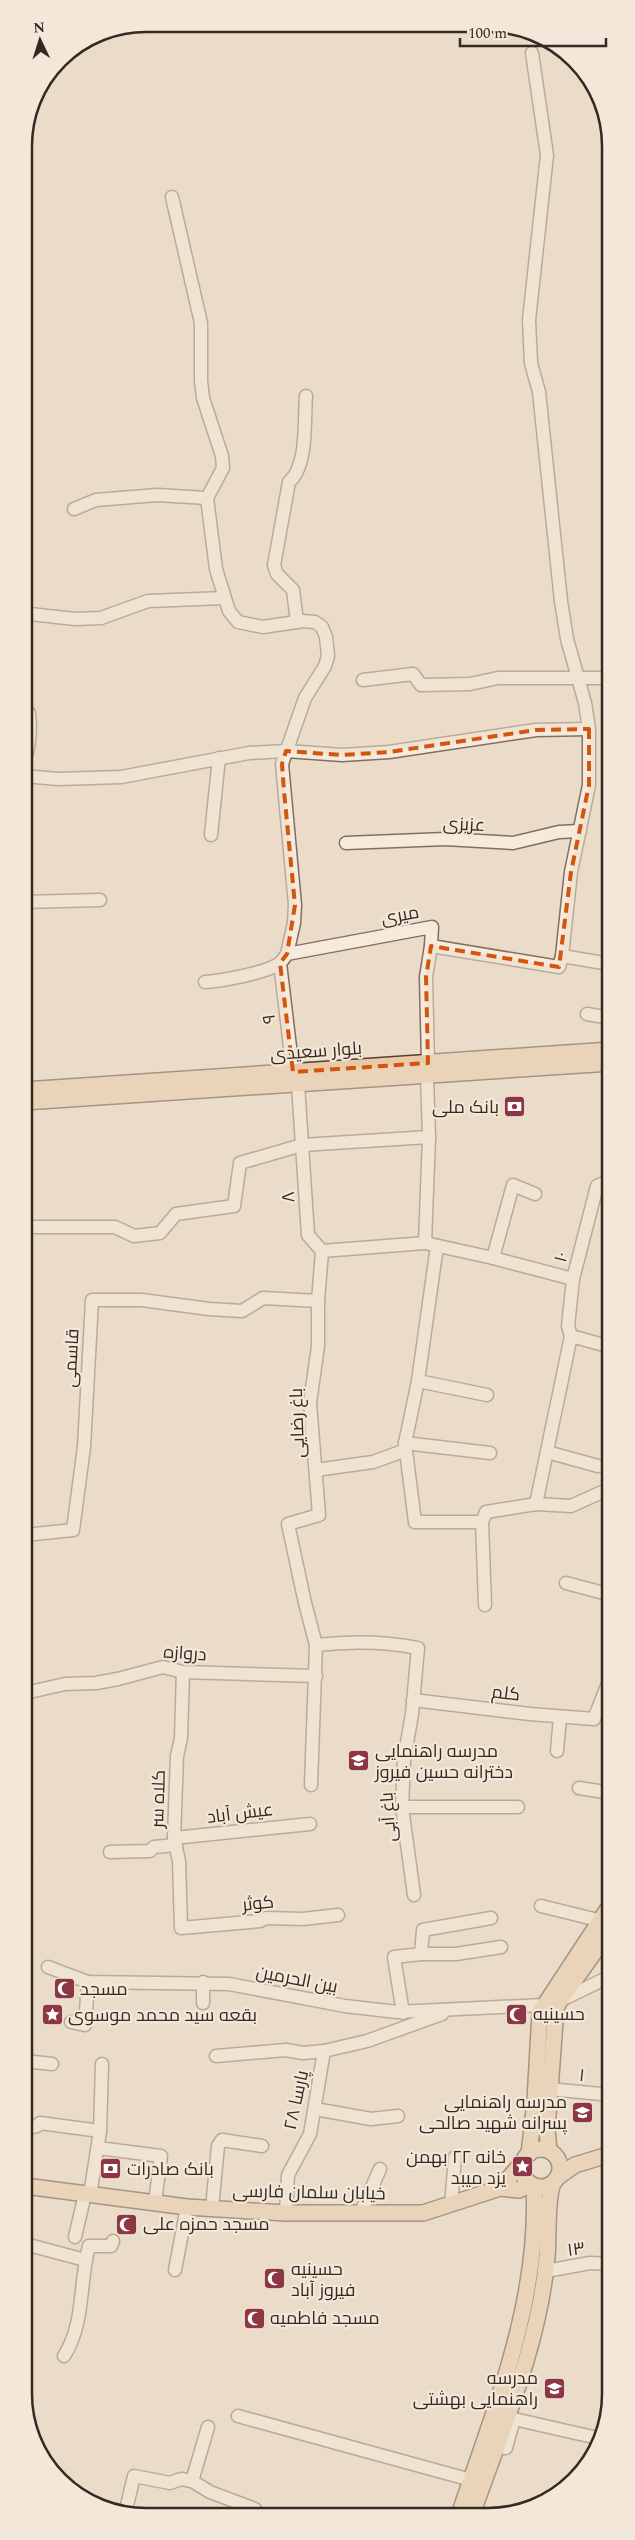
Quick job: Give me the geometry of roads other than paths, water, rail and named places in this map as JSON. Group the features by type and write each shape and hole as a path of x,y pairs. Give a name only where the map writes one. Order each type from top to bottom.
{"main road":[{"name":"بلوار سعیدی","path":"428,1069 602,1050"},
{"name":"بلوار سعیدی","path":"33,1101 380,1072 602,1063"},
{"name":"بلوار سعیدی","path":"33,1090 296,1078"},
{"path":"475,2508 524,2367 541,2305 546,2271 549,2194 556,2180 560,2165 552,2153 547,2129 555,2015 559,2002 602,1931"},
{"path":"461,2508 506,2381 527,2299 535,2230 533,2185 524,2174 540,2012 543,2005 593,1944"},
{"path":"526,2158 538,2149 552,2153 602,2155"},
{"path":"533,2185 544,2187 575,2165 602,2156"},
{"name":"خیابان سلمان فارسی","path":"500,2188 526,2158"},
{"name":"خیابان سلمان فارسی","path":"32,2187 187,2207 286,2213 423,2213 500,2188 519,2190 533,2185"}],"street":[{"path":"482,1522 415,1522 405,1447 418,1381 431,1245 426,977 431,946 559,967 562,956 571,872 589,785 589,729 578,677 567,639 561,601 539,392 531,363 529,320 547,155 532,53"},
{"path":"172,197 200,323 200,363 203,398 222,456 223,468 207,498 216,569 229,611 238,622 263,627 298,622 293,590 277,574 274,565 288,482 296,476 301,465 306,396"},
{"path":"74,509 96,500 157,496 207,498"},
{"path":"33,614 75,619 101,618 148,600 224,598"},
{"name":"۹","path":"296,1078 284,958 294,923 295,905 282,764 305,698 320,676 328,656 326,637 322,627 315,622 298,622"},
{"path":"364,680 413,674 421,685 439,686 470,684 498,678 602,678"},
{"path":"33,777 58,779 121,776 219,758 286,751 342,756 389,752 536,730 589,729"},
{"path":"211,835 219,758"},
{"name":"عزیزی","path":"346,843 445,839 513,843 559,832 580,831"},
{"path":"33,902 100,900"},
{"name":"میری","path":"205,982 221,981 270,968 284,958 432,927 431,946"},
{"path":"562,956 602,963"},
{"path":"587,1014 602,1017"},
{"name":"۸","path":"296,1078 308,1235 322,1251"},
{"path":"33,1227 115,1227 134,1236 160,1233 176,1214 234,1206 240,1163 302,1145 429,1137"},
{"name":"۱۰","path":"322,1251 431,1245 493,1258 573,1279 597,1186 602,1184"},
{"path":"493,1258 513,1185 535,1194"},
{"path":"318,1301 322,1251"},
{"path":"536,1504 571,1336 568,1326 573,1279"},
{"name":"قاسمی","path":"32,1534 73,1530 84,1447 92,1300 142,1300 209,1309 242,1311 263,1298 318,1301"},
{"name":"باغ رضایی","path":"316,1645 288,1524 319,1515 310,1403 318,1346 318,1301"},
{"path":"571,1336 602,1345"},
{"path":"418,1381 487,1394"},
{"path":"316,1470 373,1462 405,1447 490,1453"},
{"path":"547,1452 598,1466"},
{"path":"485,1605 482,1522 486,1512 536,1504 571,1506 602,1492"},
{"path":"566,1583 602,1593"},
{"name":"باغ آبی","path":"316,1645 353,1641 389,1643 418,1648 404,1760 402,1807 414,1895"},
{"path":"311,1785 316,1645"},
{"name":"دروازه","path":"32,1691 65,1684 96,1683 118,1679 163,1666 183,1672 316,1676"},
{"name":"کلاه سر","path":"181,1928 179,1862 175,1842 183,1672"},
{"name":"کلم","path":"413,1700 560,1717 594,1718 602,1698"},
{"path":"557,1751 560,1717"},
{"path":"578,1788 602,1791"},
{"path":"402,1807 518,1808"},
{"name":"عیش آباد","path":"110,1852 150,1851 154,1847 175,1842 310,1824"},
{"path":"541,1906 602,1924"},
{"name":"کوثر","path":"181,1928 260,1921 266,1918 303,1919 338,1915"},
{"path":"421,1954 423,1930 490,1918"},
{"path":"403,2012 394,1957 421,1954 456,1954 501,1947"},
{"name":"بین الحرمین","path":"48,1967 88,1982 203,1982 229,1984 345,2006 403,2012 543,2005"},
{"path":"559,2002 602,1980"},
{"path":"71,2022 85,2025 88,1982"},
{"path":"203,1982 203,2003"},
{"path":"216,2056 286,2050 304,2053 324,2052 367,2040 451,2010"},
{"name":"پارسا ۲۸","path":"286,2213 288,2175 310,2134 324,2052"},
{"path":"32,2062 52,2064"},
{"path":"75,2237 88,2194 98,2148 102,2064"},
{"name":"۱","path":"549,2088 602,2094"},
{"path":"315,2109 371,2119 398,2116"},
{"path":"32,2127 37,2126 40,2122 100,2131"},
{"path":"212,2208 218,2146 222,2140 262,2146"},
{"path":"98,2148 161,2156 155,2202"},
{"path":"451,2205 454,2157"},
{"path":"361,2212 380,2169"},
{"path":"175,2270 187,2207"},
{"path":"64,2356 72,2342 77,2321 85,2276 85,2260 89,2246 111,2246 113,2241"},
{"path":"32,2246 85,2260"},
{"name":"۱۳","path":"546,2271 590,2263 602,2264"},
{"path":"238,2416 471,2480"},
{"path":"497,2447 506,2448 514,2419 594,2437"},
{"path":"192,2481 208,2427"},
{"path":"127,2506 134,2476 170,2483 181,2478 192,2481 210,2492 252,2508"}],"place":[{"name":"بانک ملی","path":"515,1107"},
{"name":"مدرسه راهنمایی دخترانه حسین فیروز","path":"359,1761"},
{"name":"مسجد","path":"64,1989"},
{"name":"حسینیه","path":"517,2014"},
{"name":"بقعه سید محمد موسوی","path":"52,2015"},
{"name":"مدرسه راهنمایی پسرانه شهید صالحی","path":"583,2112"},
{"name":"خانه ۲۲ بهمن یزد میبد","path":"522,2167"},
{"name":"بانک صادرات","path":"111,2169"},
{"name":"مسجد حمزه علی","path":"127,2224"},
{"name":"حسینیه فیروز آباد","path":"275,2279"},
{"name":"مسجد فاطمیه","path":"254,2318"},
{"name":"مدرسه راهنمایی بهشتی","path":"554,2388"}]}
